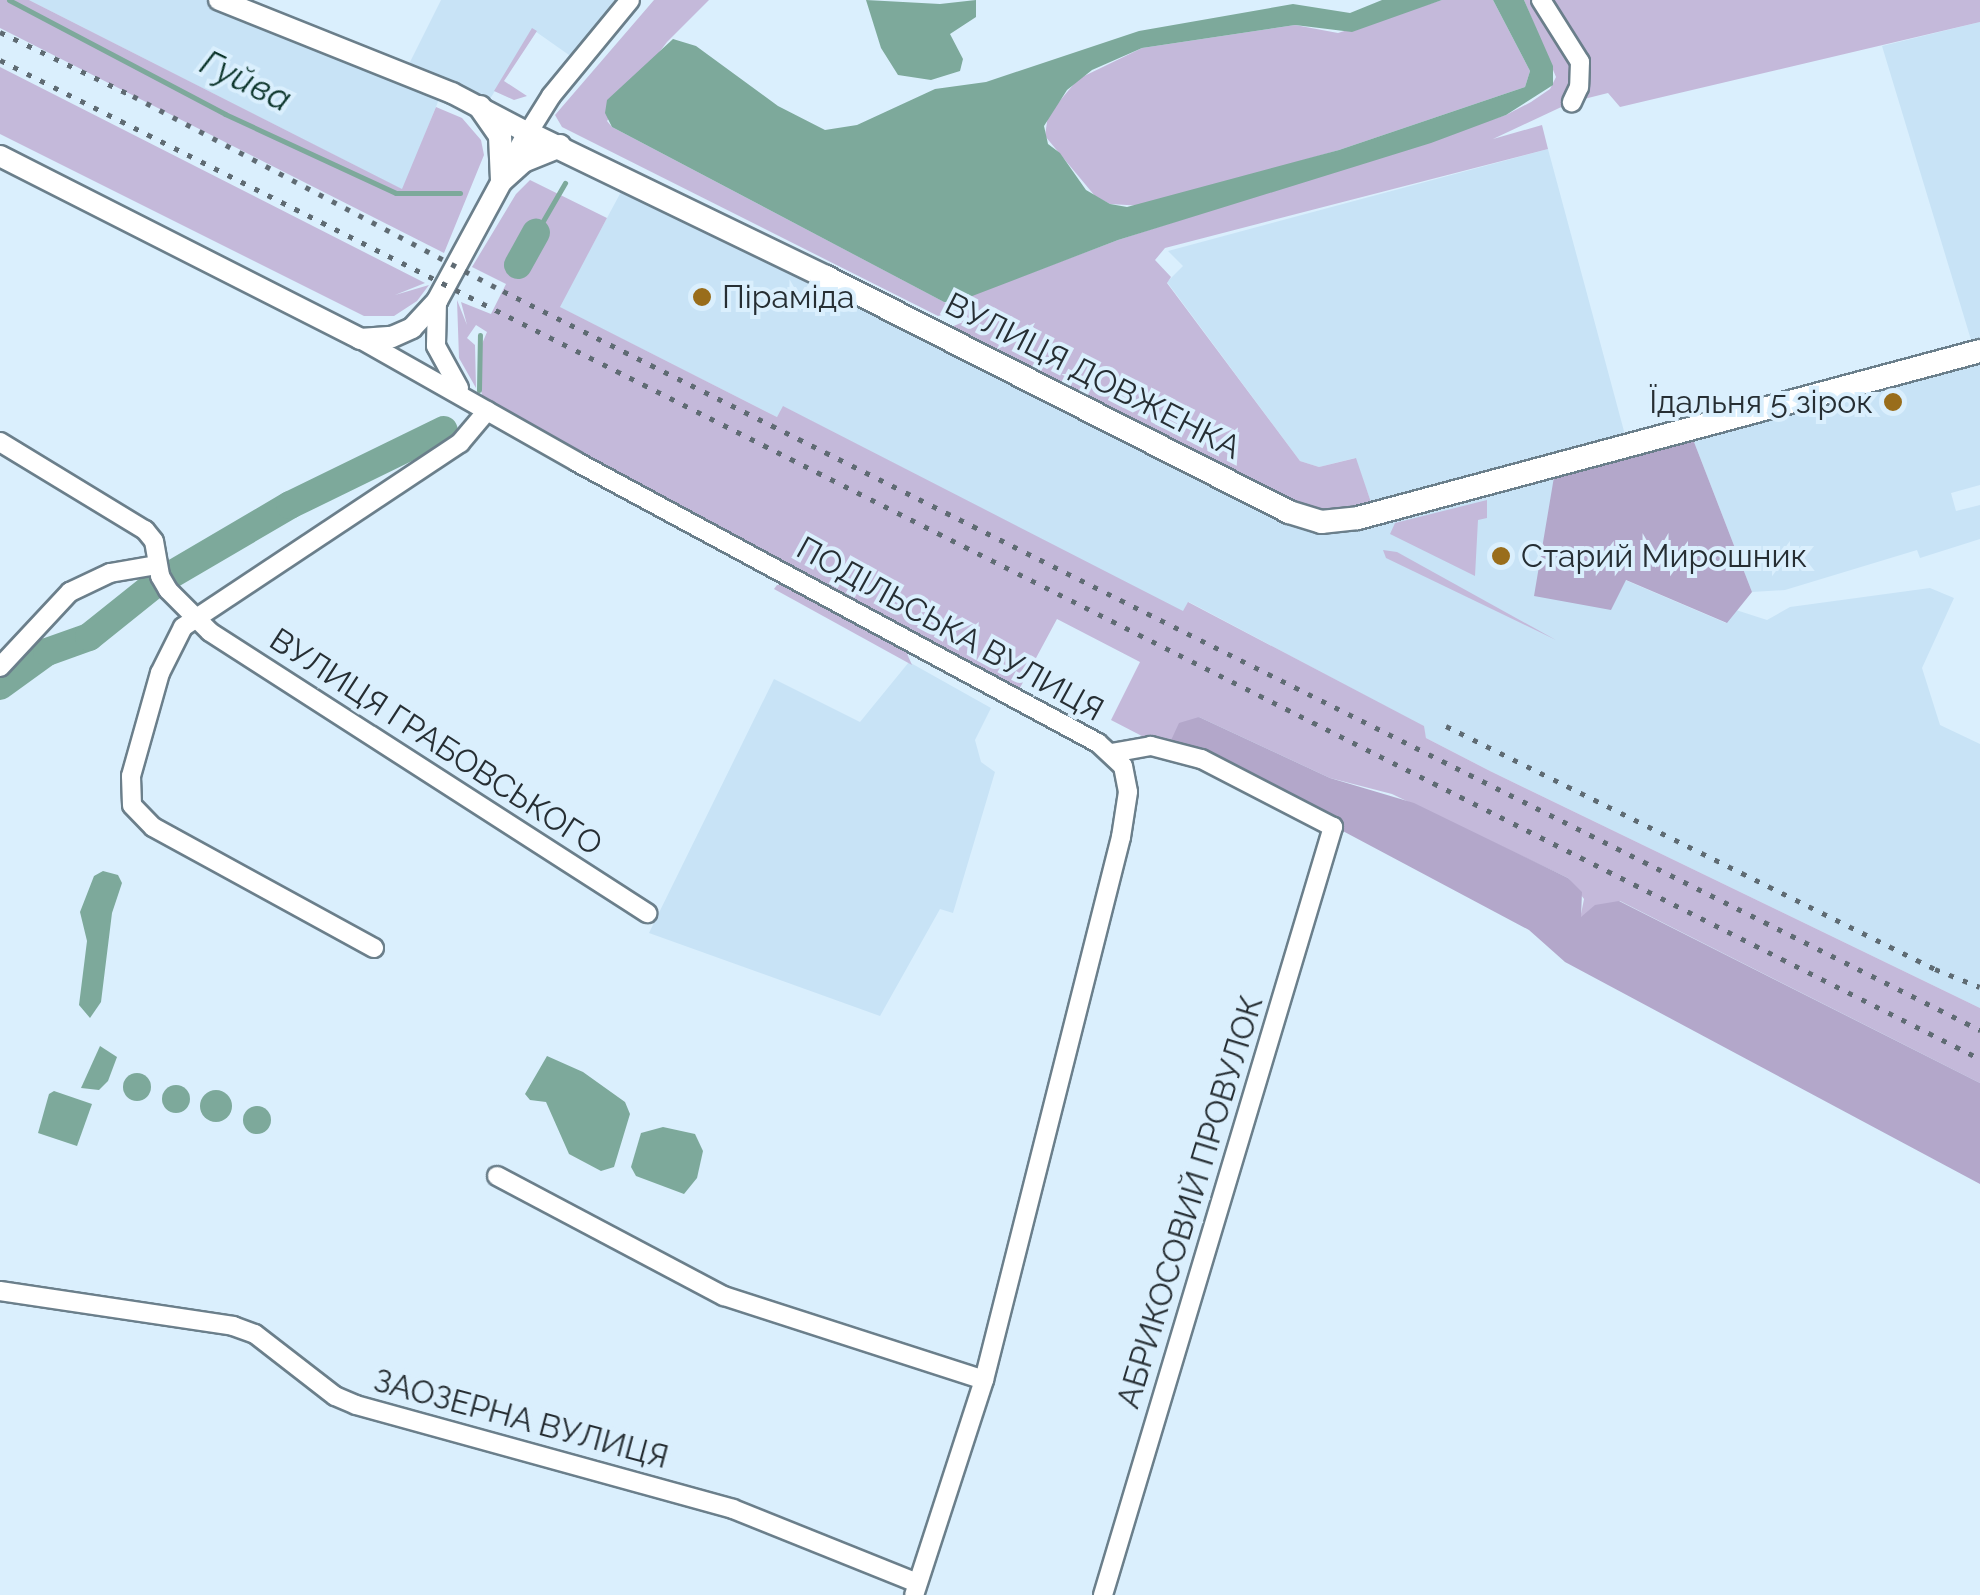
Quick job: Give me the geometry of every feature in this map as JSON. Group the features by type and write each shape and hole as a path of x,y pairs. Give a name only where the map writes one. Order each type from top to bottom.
{"main road":[{"path":"480,106 500,136 502,180"},
{"name":"ВУЛИЦЯ ДОВЖЕНКА","path":"528,133 1274,504 1320,522 1352,520 1980,352"},
{"path":"502,180 523,161 560,146"}],"street":[{"name":"ВУЛИЦЯ ДОВЖЕНКА","path":"219,0 480,106 528,133"},
{"path":"0,156 360,338 404,332 420,322 437,301 551,96 630,0"},
{"path":"1541,0 1580,62 1572,102"},
{"path":"374,948 175,841 143,819 132,805 131,776 160,673 179,632 460,442 480,407 440,360 434,334 437,301"},
{"name":"ПОДІЛЬСЬКА ВУЛИЦЯ","path":"360,338 1112,753 1126,776 1128,804 984,1380 915,1589"},
{"name":"ВУЛИЦЯ ГРАБОВСЬКОГО","path":"0,442 139,525 154,541 156,565 168,590 194,619 647,913"},
{"path":"0,667 70,592 110,574 156,565"},
{"name":"АБРИКОСОВИЙ ПРОВУЛОК","path":"1104,1595 1334,827 1201,758 1151,746 1112,753"},
{"path":"497,1176 724,1296 984,1380"},
{"name":"ЗАОЗЕРНА ВУЛИЦЯ","path":"0,1291 233,1326 255,1334 335,1396 356,1405 733,1510 915,1589"}],"shaded area":[{"path":"0,0 29,0 402,189 436,107 462,118 481,140 484,155 444,253 0,28"},
{"path":"29,0 219,0 404,74 441,0 630,0 579,62 532,29 484,109 443,89 403,190"},
{"path":"654,0 709,0 667,42 607,121 612,127 948,304 1118,240 1506,115 1531,102 1550,89 1556,77 1524,0 1980,0 1980,22 1620,107 1608,93 1572,102 1493,139 1542,125 1548,149 1165,248 1155,260 1171,277 1167,283 1300,461 1319,467 1356,458 1375,514 1333,522 937,333 963,322 946,314 938,316 562,127 555,115"},
{"path":"866,0 940,4 976,0 976,17 950,34 963,59 960,71 931,80 898,75 881,48"},
{"path":"1382,0 1442,0 1352,32 1295,25 1142,48 1092,70 1067,90 1044,126 1048,144 1060,153 1086,190 1110,204 1127,207 1339,150 1525,87 1530,71 1493,0 1524,0 1553,66 1553,85 1506,115 1431,143 1118,240 954,303 944,302 612,127 605,113 607,100 673,39 696,46 778,106 825,130 857,125 935,89 986,82 1139,31 1293,4 1350,13"},
{"path":"1442,0 1493,0 1530,71 1525,87 1339,150 1144,206 1110,204 1095,196 1045,136 1048,115 1078,79 1142,48 1295,25 1338,33"},
{"path":"1980,22 1980,485 1951,493 1956,511 1980,505 1980,539 1920,558 1917,550 1785,590 1752,592 1689,429 1975,353 1882,46"},
{"path":"532,28 537,31 504,81 527,96 514,100 494,91"},
{"path":"0,67 425,283 395,295 429,285 417,301 394,316 364,316 0,134"},
{"path":"1548,149 1628,446 1625,580 1726,623 1736,610 1767,620 1790,607 1930,588 1954,598 1922,668 1940,725 1980,744 1980,1008 1490,771 1426,738 1423,726 1189,602 1183,612 784,407 777,417 559,307 628,179 844,286 1375,513 1355,458 1319,467 1300,461 1167,282 1183,266 1168,251"},
{"path":"530,180 607,218 560,307 777,417 783,406 1183,611 1188,602 1424,726 1426,738 1490,771 1980,1008 1980,1083 1620,901 1580,919 1584,899 1568,878 1392,794 1330,778 1199,717 1167,749 1111,720 1140,662 1057,619 1015,697 487,411 481,391 482,344 487,332 476,325 467,338 475,345 476,388 459,358 457,300 467,325 461,302 491,314 506,284 472,267 516,194"},
{"path":"1689,429 1752,592 1727,623 1626,580 1611,610 1534,596 1556,465"},
{"path":"1487,500 1487,518 1478,520 1475,576 1390,534 1395,523"},
{"path":"1383,550 1397,552 1556,640 1386,558"},
{"path":"785,585 905,649 912,665 774,589"},
{"path":"909,662 991,708 975,740 981,762 995,772 953,913 940,909 880,1016 649,933 774,679 860,722"},
{"path":"1199,717 1330,778 1414,803 1568,878 1582,892 1581,917 1595,905 1619,901 1980,1083 1980,1184 1565,962 1529,930 1232,772 1167,749 1179,723"},
{"path":"103,871 118,875 122,883 112,913 101,1002 90,1018 79,1005 87,941 80,912 94,876"},
{"path":"100,1046 117,1057 108,1081 99,1090 81,1088"},
{"path":"547,1056 583,1072 625,1102 630,1114 614,1167 601,1171 569,1154 546,1102 530,1100 525,1094"},
{"path":"137,1073 147,1077 151,1087 147,1097 137,1101 127,1097 123,1087 127,1077"},
{"path":"176,1085 186,1089 190,1099 186,1109 176,1113 166,1109 162,1099 166,1089"},
{"path":"216,1090 227,1095 232,1106 227,1117 216,1122 205,1117 200,1106 205,1095"},
{"path":"54,1091 92,1104 77,1146 38,1133 49,1094"},
{"path":"257,1106 267,1110 271,1120 267,1130 257,1134 247,1130 243,1120 247,1110"},
{"path":"663,1127 695,1134 703,1151 697,1178 684,1194 636,1176 631,1167 641,1133"}],"waterway":[{"name":"Гуйва","path":"9,0 225,114 396,193 460,193"},
{"path":"536,233 565,183"},
{"name":"Гуйва","path":"518,265 536,233"},
{"path":"479,390 480,335"},
{"name":"Гуйва","path":"169,576 290,505 444,430"},
{"name":"Гуйва","path":"0,686 47,652 89,637 154,585"}],"railway":[{"path":"0,32 133,96 503,291 1980,1030"},
{"path":"0,60 1980,1059"},
{"path":"1446,726 1935,969 1980,987"}],"place":[{"name":"Піраміда","path":"702,297"},
{"name":"Їдальня 5 зірок","path":"1893,402"},
{"name":"Старий Мирошник","path":"1501,556"}]}
